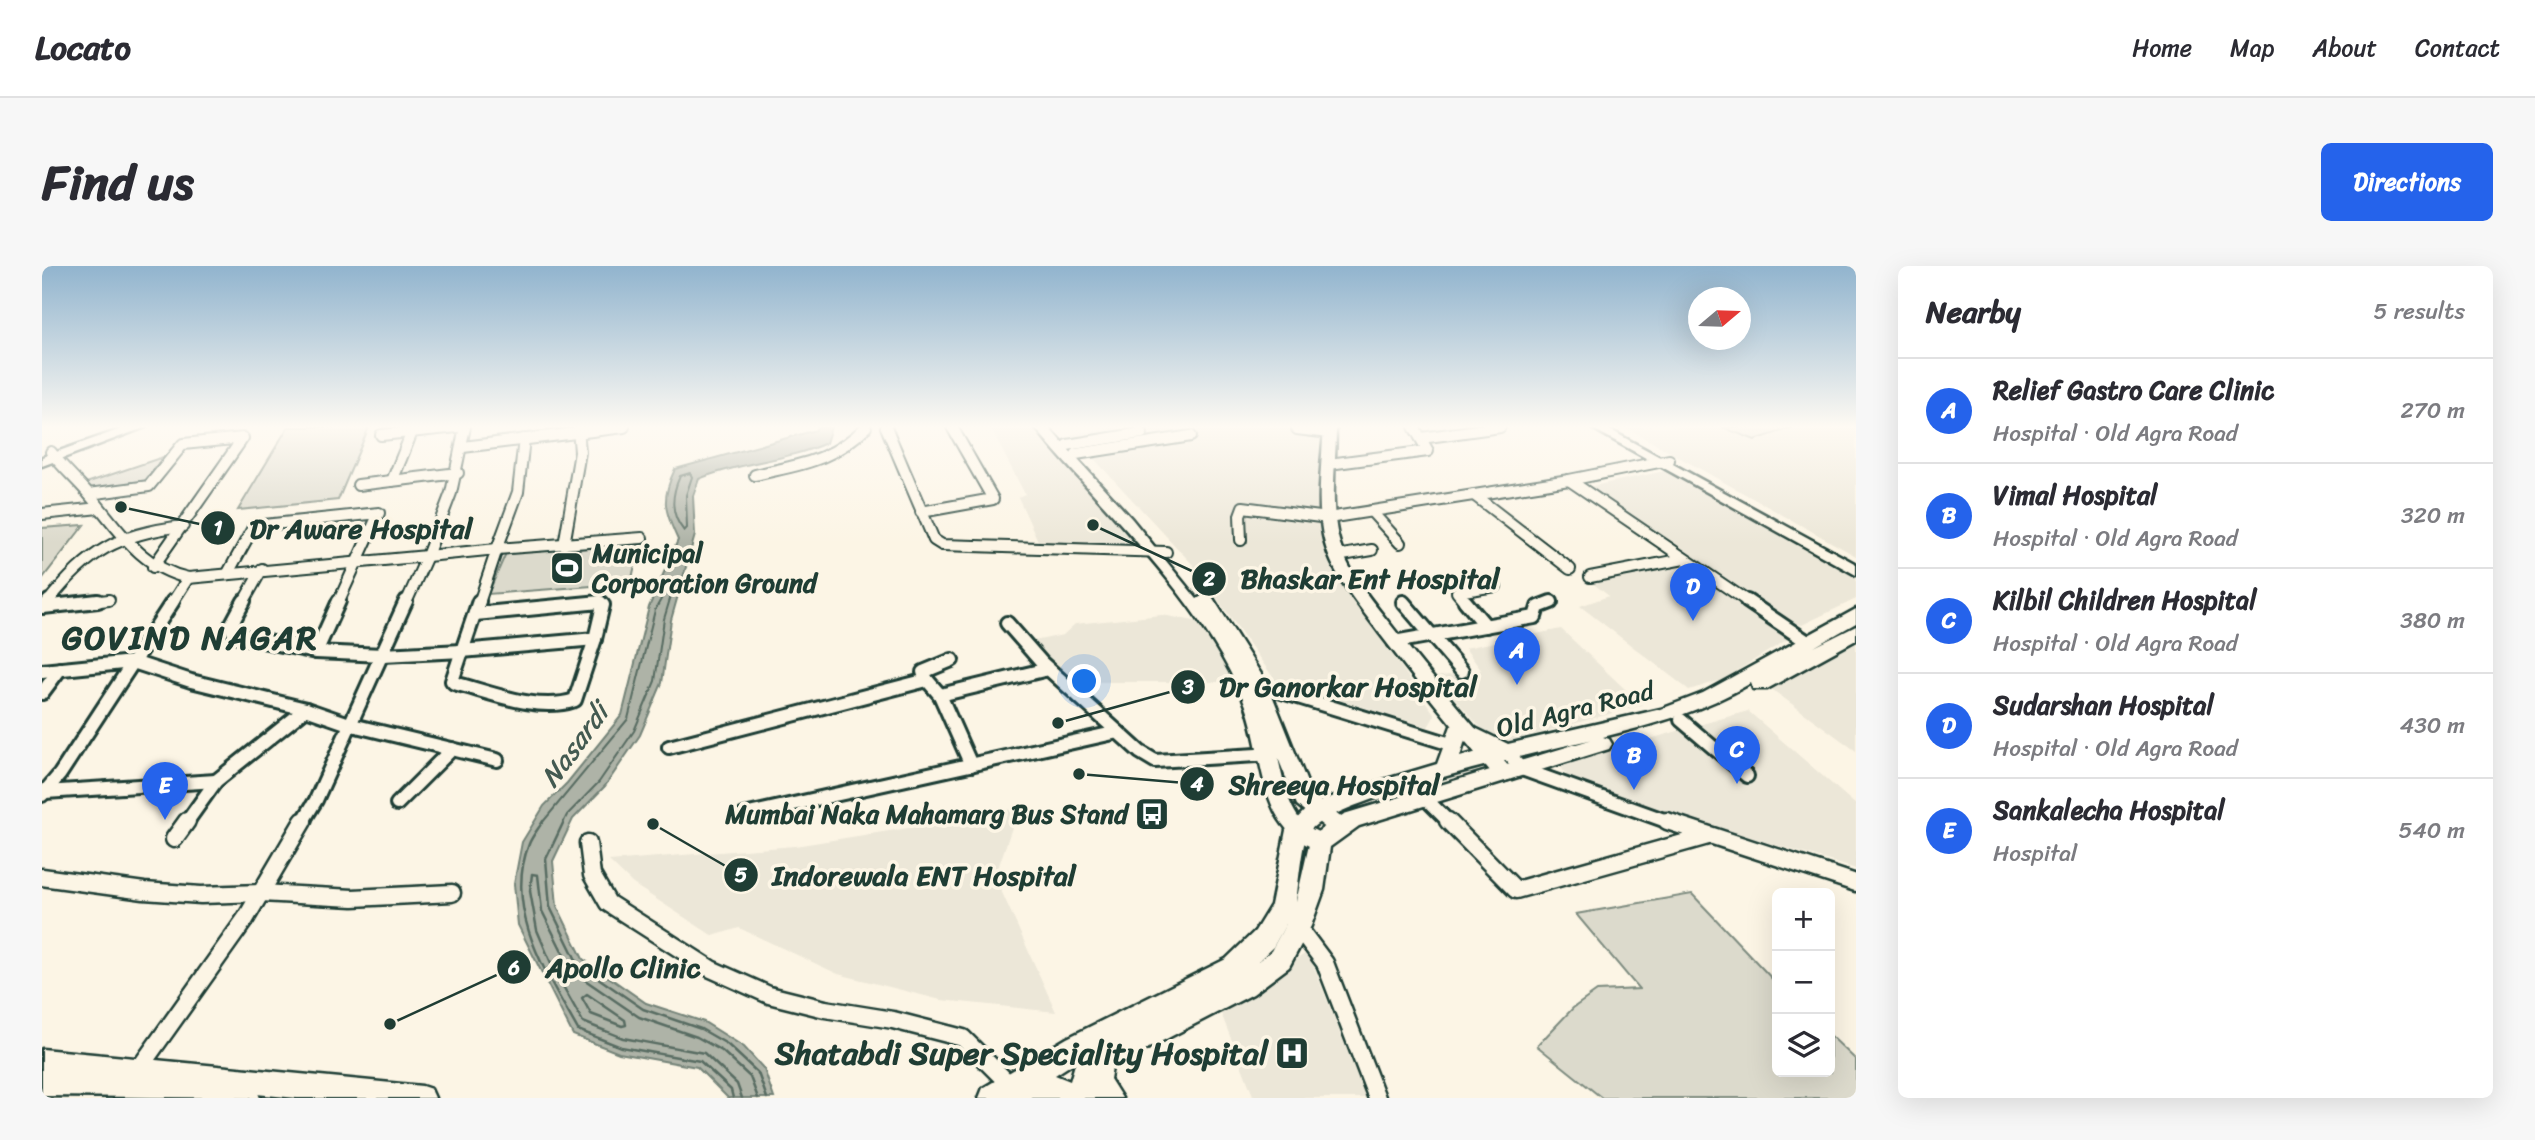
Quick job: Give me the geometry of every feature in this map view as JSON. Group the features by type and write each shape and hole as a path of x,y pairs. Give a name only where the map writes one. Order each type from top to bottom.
{"main road":[{"path":"1078,466 1201,593 1259,685 1276,754 1283,807 1297,830 1319,842 1312,890 1291,916"},
{"path":"1085,466 1159,552 1197,608 1250,693 1276,754 1304,800 1317,811 1346,824"},
{"path":"1329,466 1328,518 1337,556 1354,588 1442,704 1460,736 1491,756 1507,773"},
{"path":"1673,466 1856,570"},
{"path":"1674,466 1856,562"},
{"name":"Old Agra Road","path":"1297,830 1317,811 1446,769 1665,715 1710,698 1806,641 1856,615"},
{"name":"Old Agra Road","path":"1319,842 1346,824 1704,713 1856,632"},
{"path":"1460,736 1491,756"},
{"path":"1446,769 1460,736"},
{"path":"1002,1093 1046,1064 1102,1046 1244,986 1280,959 1291,916 1297,830"},
{"path":"1002,1093 1049,1085 1079,1098 1085,1073 1102,1046"},
{"path":"1102,1046 1096,1082 1108,1098"},
{"path":"42,1061 422,1098"},
{"path":"42,1083 246,1098"}],"street":[{"path":"58,466 89,494 124,540 153,567 170,575 188,578 262,569 642,538"},
{"path":"89,494 149,486 165,466"},
{"path":"153,567 224,466"},
{"path":"392,481 398,466"},
{"path":"138,1070 261,893 316,800 448,509 459,466"},
{"path":"475,614 600,602 603,605 575,700 567,704 548,704 452,681 497,549 518,492 521,466"},
{"path":"564,545 578,466"},
{"path":"755,475 792,466"},
{"path":"903,466 934,540 953,547 1159,552"},
{"path":"921,512 993,499 974,466"},
{"path":"1241,540 1240,515 1243,507 1328,518 1569,480 1641,466"},
{"path":"358,485 458,473"},
{"path":"1569,480 1632,523 1644,526 1656,535"},
{"path":"1474,495 1570,569"},
{"path":"42,514 99,508"},
{"path":"1371,512 1400,543"},
{"path":"228,573 254,526 379,513 316,652"},
{"path":"44,607 83,561 124,540 183,526"},
{"path":"1644,526 1684,559 1806,641"},
{"path":"1337,556 1372,550"},
{"path":"1590,577 1684,559"},
{"path":"262,569 231,625 234,635 316,652 383,656 594,639"},
{"path":"43,793 188,578"},
{"path":"1486,626 1457,592 1496,586"},
{"path":"44,607 109,600"},
{"path":"1403,602 1462,671"},
{"path":"1394,642 1535,617 1538,607 1550,603"},
{"path":"1007,624 1048,668 1118,732 1155,761 1276,754"},
{"path":"952,660 923,672 940,695 971,765"},
{"path":"42,671 133,662 191,681 306,709 352,725 497,760"},
{"path":"940,695 1048,668"},
{"path":"42,693 60,669"},
{"path":"669,747 927,680"},
{"path":"1259,685 1460,736"},
{"path":"174,839 216,781 306,709"},
{"path":"1681,720 1747,776"},
{"path":"744,815 1118,732"},
{"path":"397,804 452,749"},
{"path":"1491,756 1507,773 1856,883"},
{"path":"43,793 216,781"},
{"path":"1426,799 1516,890 1708,836"},
{"path":"588,843 587,865 596,887 608,903 711,969 769,995 825,1009 893,1020 963,1038 1002,1093"},
{"path":"42,877 144,891 201,895 261,893 353,898 452,893"},
{"path":"1291,916 1325,963 1377,1098"}],"shaded area":[{"path":"137,466 156,466 140,487 92,493 86,483"},
{"path":"265,466 353,466 338,500 238,510"},
{"path":"1010,466 1069,466 1139,545 1039,543 1018,497 1025,494"},
{"path":"1101,466 1321,466 1324,550 1336,575 1435,715 1428,727 1275,680 1194,566"},
{"path":"1695,466 1856,466 1856,556"},
{"path":"1665,471 1856,574 1856,599 1802,625 1782,618 1588,487"},
{"path":"84,525 42,579 42,528"},
{"name":"Municipal Corporation Ground","path":"640,542 631,583 488,594 506,553"},
{"path":"1685,565 1793,636 1722,680 1689,690 1580,606 1609,596 1590,581"},
{"path":"1162,615 1200,622 1236,682 1069,682 1034,641 1063,635 1075,624"},
{"path":"1561,629 1642,705 1507,742 1486,734 1436,677 1481,670 1465,648"},
{"path":"1856,643 1856,751 1770,688"},
{"path":"1748,711 1856,805 1856,869 1591,790 1571,781 1559,765"},
{"path":"1019,807 995,877 1056,1012 941,1000 838,974 739,928 713,936 633,884 609,861 795,846 983,816"},
{"path":"1692,894 1772,979 1772,1077 1835,1077 1835,1040 1856,1060 1856,1098 1602,1098 1537,1046 1573,1008 1597,991 1639,989 1576,914"},
{"name":"Shatabdi Super Speciality Hospital","path":"1308,952 1366,1098 1254,1098 1219,1008"}],"water":[{"path":"686,466 745,466 699,479 693,496 695,535 671,620 662,683 640,735 605,786 573,819 553,861 557,906 583,959 646,1003 704,1022 744,1047 764,1069 774,1098 728,1098 697,1067 619,1053 573,1035 518,925 514,884 522,842 544,806 567,783 622,715 649,607 678,540 666,504 675,469"}],"place":[{"name":"Dr Aware Hospital","path":"121,507"},
{"name":"Bhaskar Ent Hospital","path":"1093,525"},
{"name":"Municipal Corporation Ground","path":"567,568"},
{"name":"Sudarshan Hospital","path":"1693,621"},
{"name":"Relief Gastro Care Clinic","path":"1517,685"},
{"name":"Dr Ganorkar Hospital","path":"1058,723"},
{"name":"Shreeya Hospital","path":"1079,774"},
{"name":"Kilbil Children Hospital","path":"1737,784"},
{"name":"Vimal Hospital","path":"1634,790"},
{"name":"Mumbai Naka Mahamarg Bus Stand","path":"1152,814"},
{"name":"Sankalecha Hospital","path":"165,820"},
{"name":"Indorewala ENT Hospital","path":"653,824"},
{"name":"Apollo Clinic","path":"390,1024"},
{"name":"Shatabdi Super Speciality Hospital","path":"1292,1053"}],"district":[{"name":"GOVIND NAGAR","path":"190,637"}],"water label":[{"name":"Nasardi","path":"574,745"}]}
